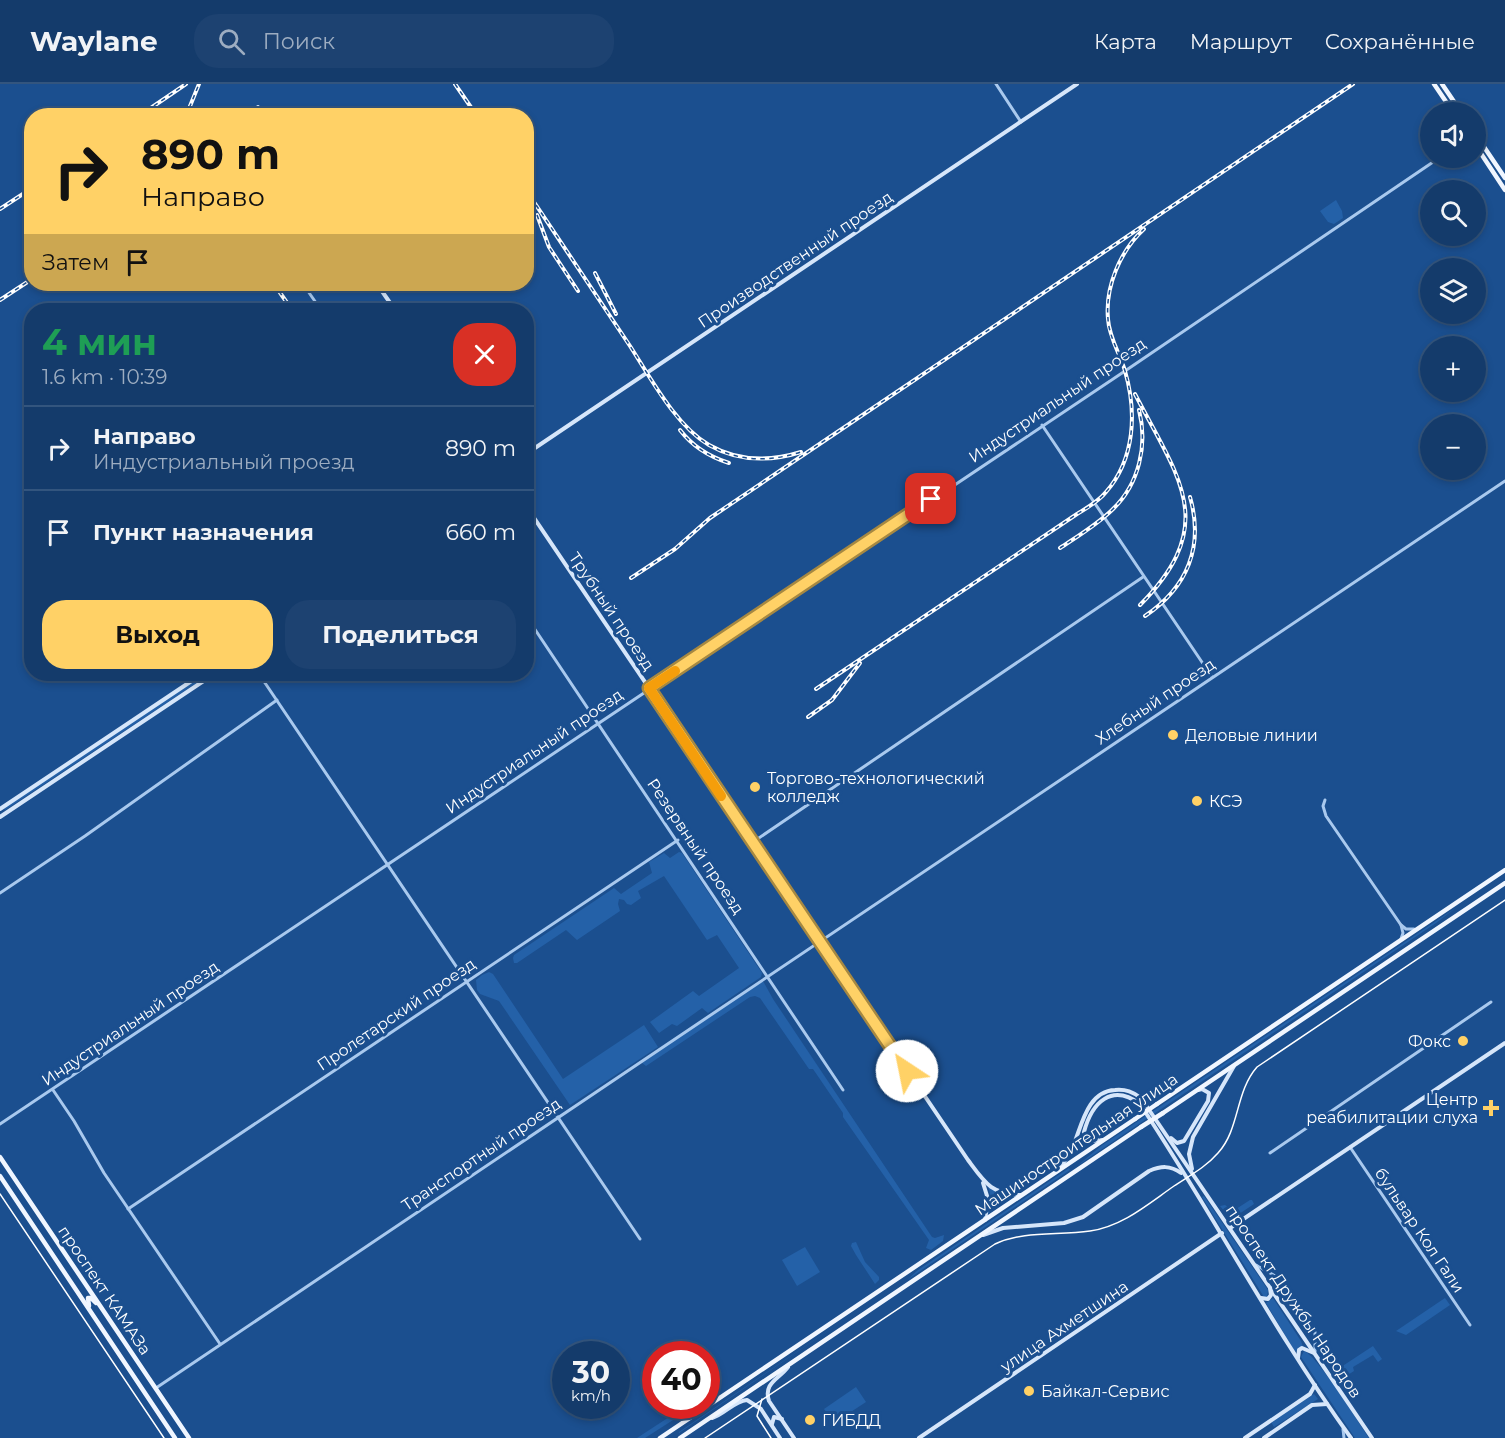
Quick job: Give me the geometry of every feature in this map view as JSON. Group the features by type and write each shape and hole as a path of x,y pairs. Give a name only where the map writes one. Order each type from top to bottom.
{"main road":[{"path":"1434,84 1446,102"},
{"path":"1442,84 1454,102"},
{"path":"1486,150 1505,178"},
{"path":"1486,161 1505,190"},
{"name":"Машиностроительная улица","path":"660,1438 1505,870"},
{"name":"Машиностроительная улица","path":"720,1411 1505,883"},
{"path":"1480,888 1479,897 1488,895"},
{"path":"1448,908 1460,905 1455,916"},
{"name":"проспект КАМАЗа","path":"0,1156 189,1438"},
{"path":"1072,1161 1070,1168 1078,1170"},
{"name":"проспект КАМАЗа","path":"0,1176 175,1438"},
{"path":"890,1284 885,1293 896,1293"},
{"path":"90,1312 88,1298 100,1306"},
{"path":"862,1302 872,1302 869,1311"},
{"name":"Машиностроительная улица","path":"680,1438 708,1419"},
{"path":"680,1425 674,1434 679,1436 688,1433"}],"street":[{"path":"996,84 1021,122"},
{"name":"Производственный проезд","path":"534,449 1077,84"},
{"name":"Индустриальный проезд","path":"0,1124 1424,168"},
{"path":"1042,425 1212,677"},
{"name":"Хлебный проезд","path":"819,941 1505,481"},
{"name":"Трубный проезд","path":"534,518 980,1177"},
{"path":"753,843 1143,577"},
{"name":"Резервный проезд","path":"534,628 843,1090"},
{"path":"0,809 192,681"},
{"path":"0,817 204,681"},
{"path":"265,681 640,1239"},
{"path":"0,893 85,836 277,700"},
{"path":"1325,801 1323,806 1326,816 1401,925 1403,933 1399,941"},
{"name":"Пролетарский проезд","path":"128,1209 678,840"},
{"path":"1401,925 1409,930 1419,928"},
{"name":"Транспортный проезд","path":"156,1388 819,941"},
{"path":"1270,1153 1491,1002"},
{"path":"1230,1228 1505,1043"},
{"path":"1196,1178 1190,1161 1190,1146 1193,1137 1236,1064"},
{"path":"52,1090 128,1209 220,1344"},
{"name":"проспект Дружбы Народов","path":"1056,1172 1074,1146 1091,1103 1098,1096 1110,1090 1128,1091 1141,1098 1372,1438"},
{"path":"1168,1136 1181,1143 1189,1135 1209,1096 1206,1090 1197,1090"},
{"name":"проспект Дружбы Народов","path":"1104,1140 1091,1141 1084,1132 1095,1107 1107,1097 1114,1095 1124,1095 1140,1104 1222,1233 1276,1326 1351,1438"},
{"name":"бульвар Кол Гали","path":"1350,1147 1470,1325"},
{"path":"979,1236 1003,1228 1065,1223 1083,1217 1149,1171 1159,1167 1169,1167 1185,1176"},
{"path":"980,1177 989,1187 1000,1193 1022,1195"},
{"path":"980,1177 986,1188 988,1199 985,1220"},
{"path":"1200,1199 1201,1194 1208,1195"},
{"name":"улица Ахметшина","path":"919,1438 1222,1233"},
{"path":"1255,1264 1277,1277 1315,1332 1315,1354 1302,1348 1297,1355 1299,1361"},
{"path":"1258,1295 1264,1300 1268,1299 1271,1295 1270,1288"},
{"path":"790,1364 770,1383 767,1394 794,1438"},
{"path":"1245,1438 1310,1394 1315,1384"},
{"path":"720,1415 743,1400 749,1401 759,1407 780,1438"},
{"path":"1264,1438 1314,1404 1328,1404"},
{"path":"772,1426 771,1420 774,1417 782,1419"},
{"path":"1263,1425 1272,1425 1269,1435"},
{"path":"1343,1427 1344,1438"}],"shaded area":[{"path":"1336,200 1343,218 1334,224 1328,222 1320,211"},
{"path":"194,681 199,681 5,810 4,808"},
{"path":"679,852 682,853 762,973 761,977 708,1013 702,1008 677,1026 672,1024 659,1033 650,1022 693,991 699,996 739,968 717,935 707,940 664,876 638,891 641,898 631,905 619,899 620,911 577,940 566,930 514,963 514,955 614,888 621,894 652,873 649,862 664,853 670,858"},
{"path":"1457,907 1436,923 1077,1166 1101,1146"},
{"path":"489,972 493,974 563,1079 644,1025 658,1047 570,1105 499,1001 480,994 477,990 476,980"},
{"path":"763,981 932,1237 944,1235 943,1241 931,1250 926,1248 929,1240 843,1117 843,1113 813,1069 809,1069 760,998 750,997 646,1066 642,1063"},
{"path":"1069,1168 1070,1170 907,1280 918,1270"},
{"path":"988,1186 1001,1195 1014,1196 987,1214 992,1201"},
{"path":"1204,1196 1268,1290 1267,1297 1264,1297 1202,1197"},
{"path":"1250,1200 1254,1204 1233,1218 1230,1218 1220,1206 1225,1205 1233,1211"},
{"path":"856,1242 865,1262 879,1277 875,1284 851,1246"},
{"path":"805,1247 820,1272 797,1286 782,1260"},
{"path":"1273,1298 1301,1341 1303,1347 1295,1352 1266,1303"},
{"path":"1445,1298 1450,1305 1406,1335 1396,1331"},
{"path":"870,1302 720,1405 720,1404"},
{"path":"1373,1346 1382,1359 1378,1362 1373,1355 1353,1367 1354,1371 1343,1378 1338,1369"},
{"path":"1304,1351 1327,1376 1369,1438 1355,1438 1301,1357"},
{"path":"856,1387 866,1402 834,1423 824,1409"},
{"path":"1314,1394 1318,1399 1274,1427 1271,1422"},
{"path":"666,1419 675,1419 645,1438 637,1438"}],"tram line":[{"path":"705,1438 995,1244 1018,1237 1090,1231 1113,1224 1145,1207 1203,1167 1218,1153 1230,1133 1245,1088 1257,1067 1505,900"},
{"path":"0,1194 164,1438"},
{"path":"762,1399 757,1416 771,1438"}],"railway":[{"path":"151,108 186,84"},
{"path":"189,108 199,84"},
{"path":"455,84 472,108"},
{"path":"631,578 675,549 710,518 1353,84"},
{"path":"0,209 24,193"},
{"path":"534,202 655,386 675,414 697,437 720,451 754,459 777,458 801,452"},
{"path":"537,215 549,247 578,291"},
{"path":"816,689 1093,504 1116,479 1128,450 1132,419 1129,387 1109,326 1109,295 1121,259 1144,229"},
{"path":"595,273 616,314"},
{"path":"0,300 24,284"},
{"path":"279,291 287,303"},
{"path":"1135,394 1166,451 1177,477 1184,501 1185,525 1179,550 1165,576 1140,605"},
{"path":"1060,548 1088,530 1107,514 1129,488 1142,450 1142,423 1139,410"},
{"path":"680,430 702,451 729,463"},
{"path":"1145,616 1172,592 1182,579 1189,564 1195,532 1190,497"},
{"path":"808,717 832,700 860,663"}],"slow traffic":[{"path":"675,671 649,688 721,796"}],"place":[{"name":"Деловые линии","path":"1173,735"},
{"name":"Торгово-технологический колледж","path":"755,787"},
{"name":"КСЭ","path":"1197,801"},
{"name":"Фокс","path":"1463,1041"},
{"name":"Центр реабилитации слуха","path":"1491,1108"},
{"name":"Байкал-Сервис","path":"1029,1391"},
{"name":"ГИБДД","path":"810,1420"}],"route":[{"path":"907,1071 649,688 931,499"}]}
